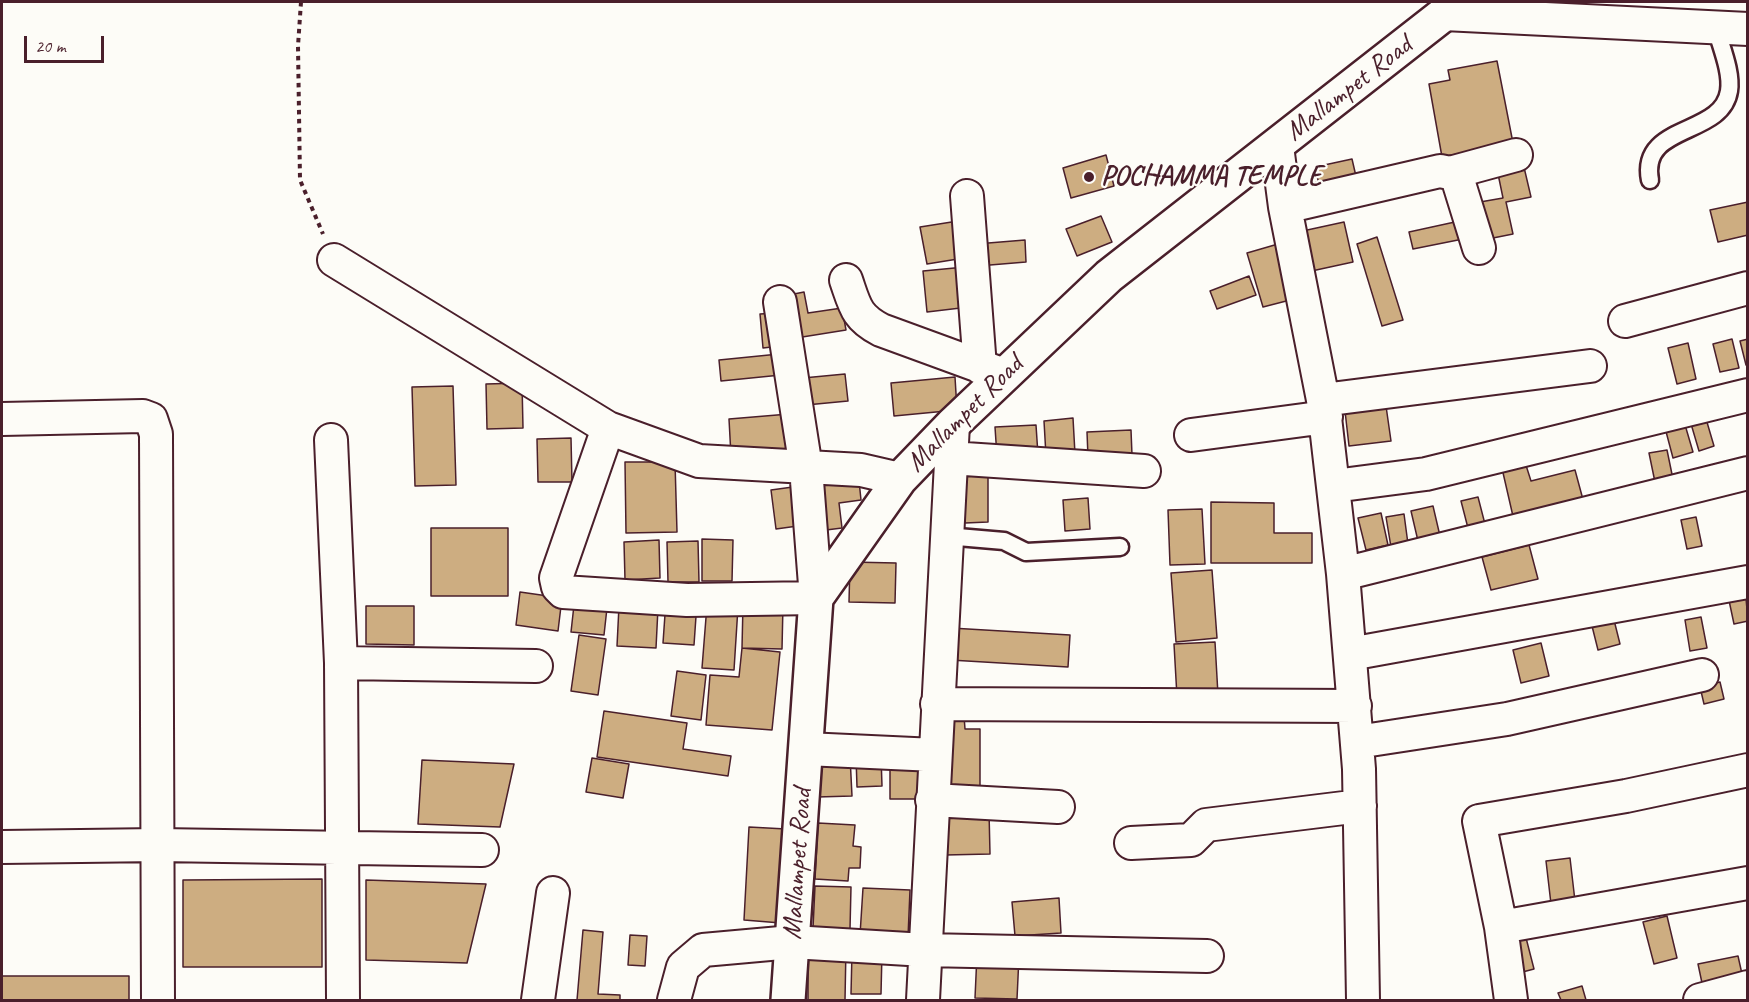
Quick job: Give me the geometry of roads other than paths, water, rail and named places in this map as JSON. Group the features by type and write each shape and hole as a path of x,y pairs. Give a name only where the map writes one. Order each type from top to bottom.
{"main road":[{"name":"Mallampet Road","path":"788,1000 816,598 900,479 953,424 992,371 1449,8"}],"street":[{"path":"1449,8 1748,29"},
{"path":"1277,146 1285,207 1325,408 1343,574 1357,742 1364,1000"},
{"path":"1285,207 1440,171 1450,172 1516,155"},
{"path":"1450,172 1457,177 1479,248"},
{"path":"846,280 856,311 864,321 881,330 992,371 967,195"},
{"path":"334,260 608,429 699,461 861,470 900,479"},
{"path":"1625,321 1748,288"},
{"path":"608,429 556,578 558,587 563,592 687,600 816,598 806,468 780,302"},
{"path":"1191,435 1325,408 1590,366"},
{"path":"1334,486 1426,474 1748,395"},
{"path":"2,419 142,416 151,419 156,434 158,1000"},
{"path":"923,1000 953,424"},
{"path":"331,440 341,663 343,1000"},
{"path":"950,458 1144,471"},
{"path":"1343,574 1748,473"},
{"path":"1350,654 1748,582"},
{"path":"341,663 536,666"},
{"path":"1357,742 1497,720 1702,675"},
{"path":"938,704 1355,706"},
{"path":"806,749 935,755"},
{"path":"1510,1000 1501,927 1479,821 1626,796 1748,770"},
{"path":"932,800 1058,807"},
{"path":"1131,843 1191,840 1206,825 1360,806"},
{"path":"2,847 159,845 482,850"},
{"path":"1501,927 1748,883"},
{"path":"538,1000 553,892"},
{"path":"674,1000 683,967 703,950 792,942 925,950 1207,956"},
{"path":"1700,1000 1748,987"}],"lane":[{"path":"1650,180 1647,168 1651,155 1661,143 1711,116 1724,104 1729,92 1729,80 1716,28"},
{"path":"946,536 1004,541 1026,552 1120,547"}],"place":[{"name":"POCHAMMA TEMPLE","path":"1089,177"}]}
